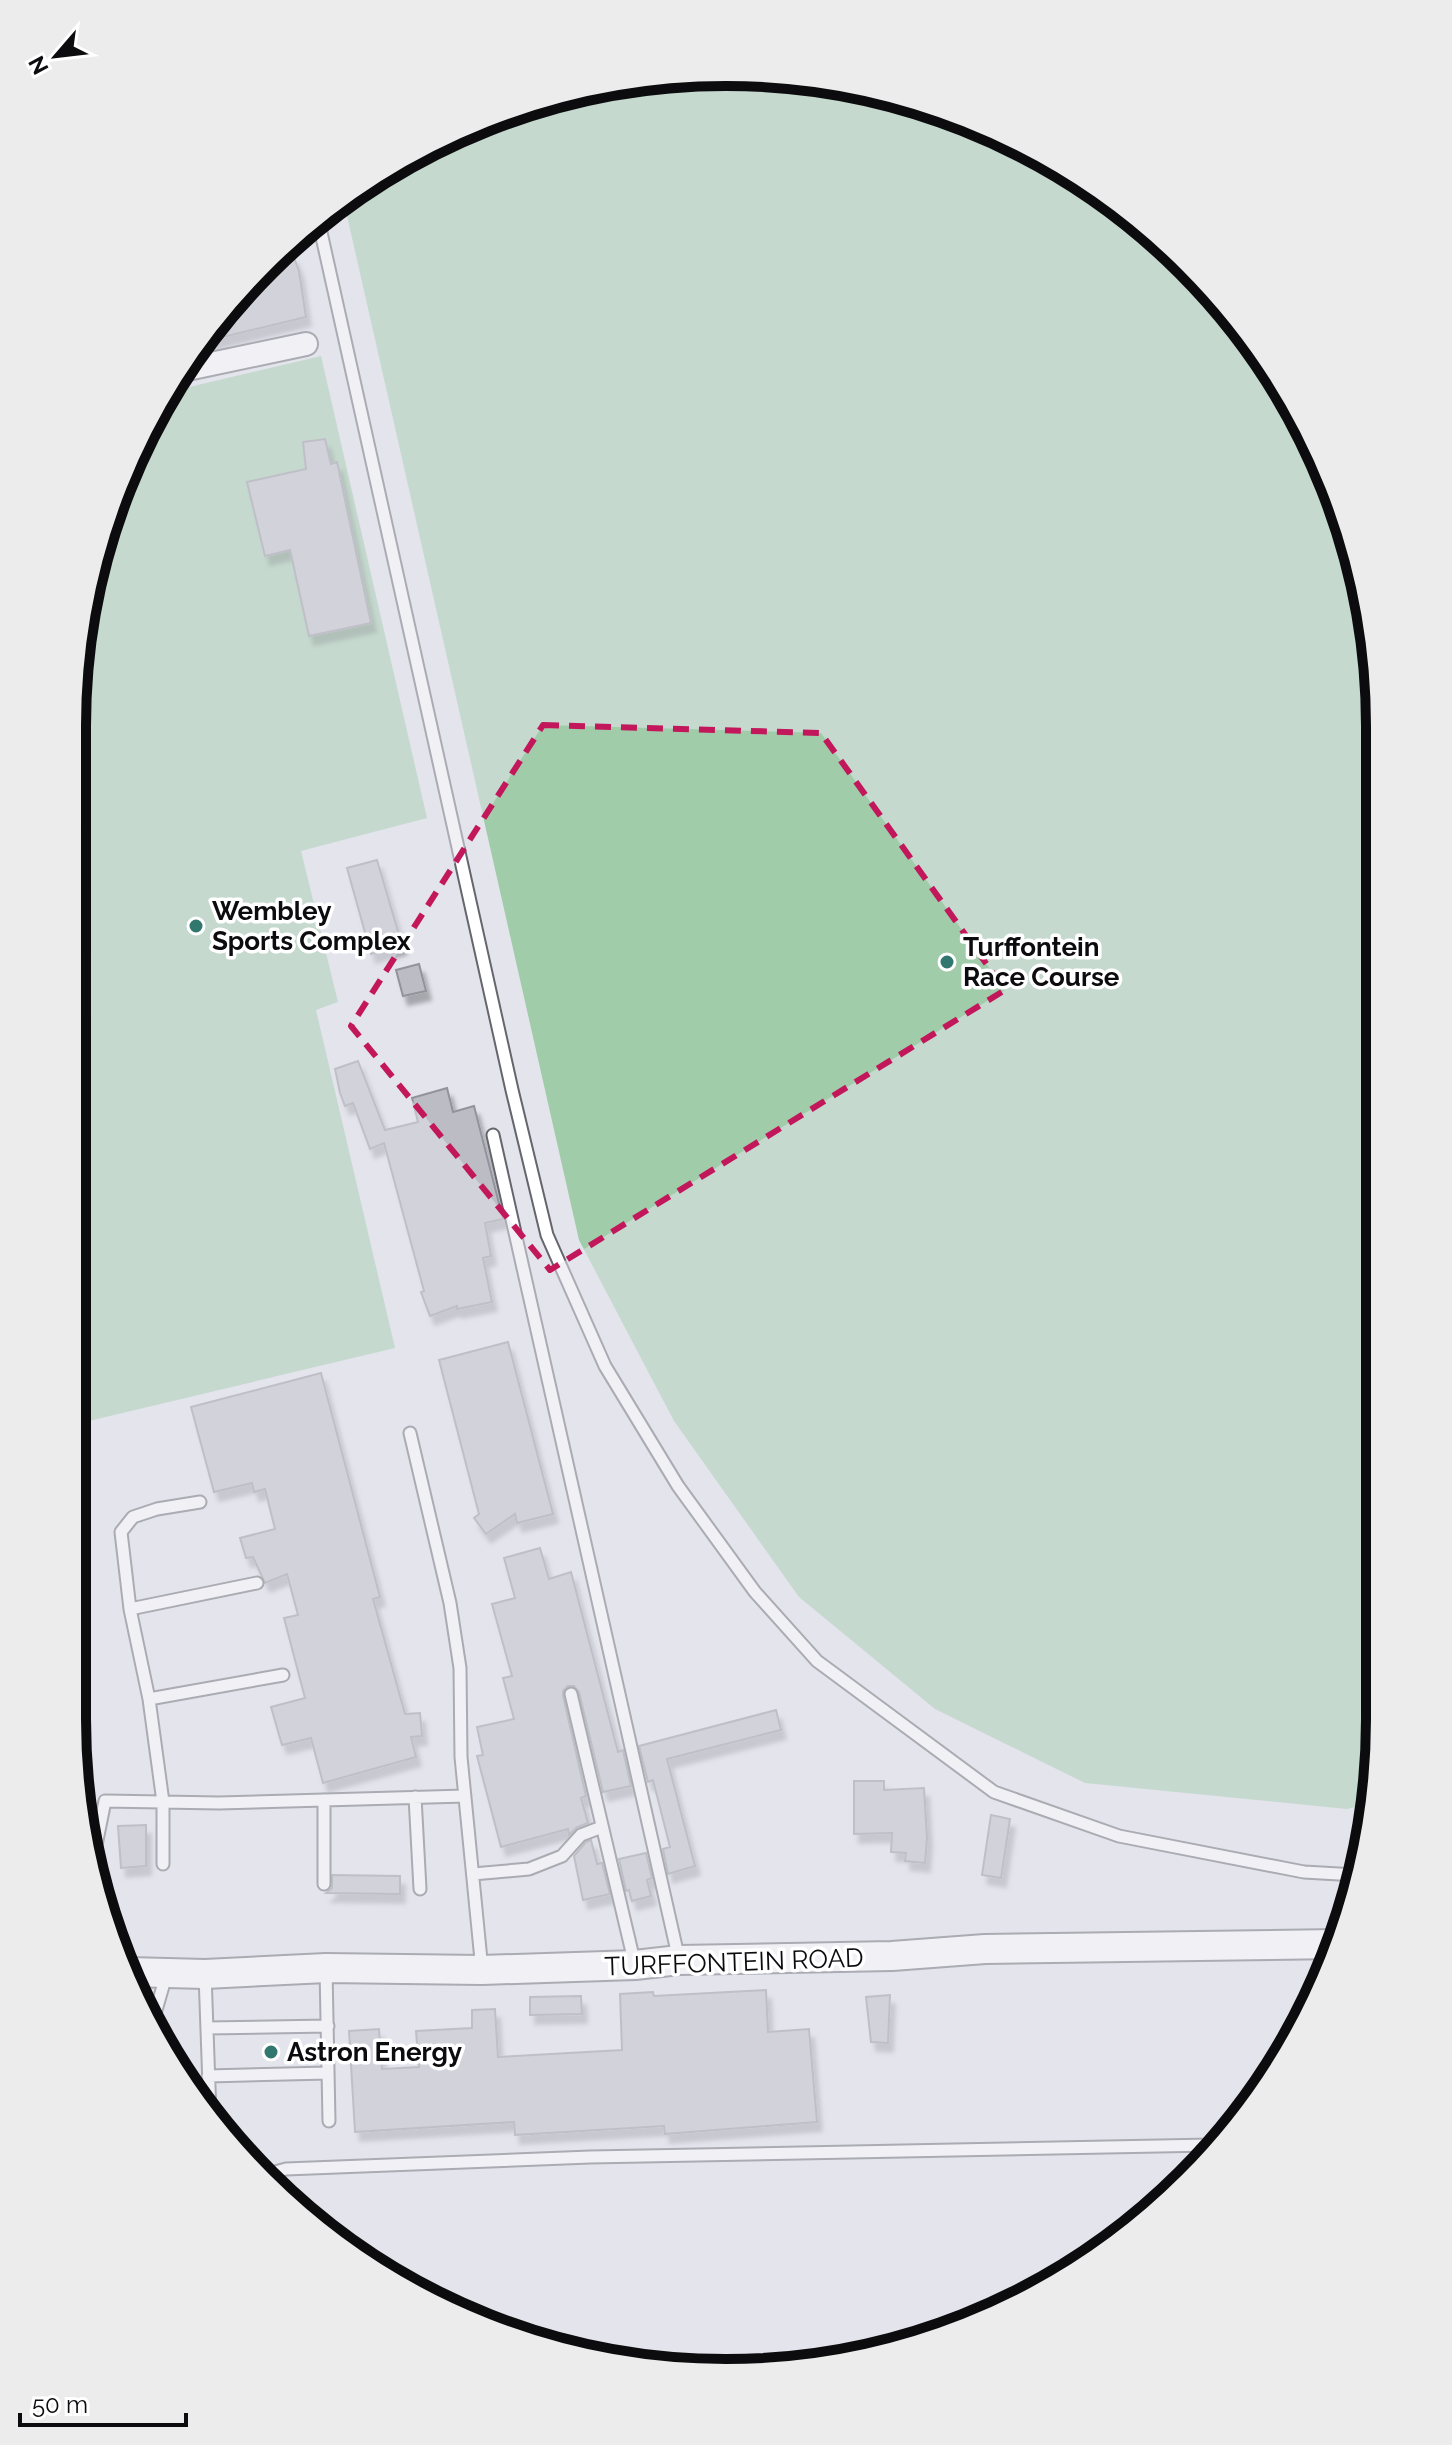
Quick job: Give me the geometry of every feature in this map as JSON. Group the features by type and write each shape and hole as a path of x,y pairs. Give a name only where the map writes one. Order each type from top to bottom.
{"street":[{"path":"196,367 306,344"},
{"name":"TURFFONTEIN ROAD","path":"139,1972 205,1974 326,1968 482,1970 635,1965 679,1960 892,1956 985,1949 1325,1944"}],"lane":[{"path":"321,231 547,1235 605,1366 678,1486 755,1592 817,1661 884,1714 994,1792 1119,1836 1304,1872 1347,1874"},
{"path":"493,1135 679,1960"},
{"path":"410,1433 450,1603 460,1668 461,1757 482,1970"},
{"path":"163,1864 163,1802 149,1699 130,1609 121,1532 133,1517 157,1509 200,1502"},
{"path":"130,1609 257,1583"},
{"path":"149,1699 283,1675"},
{"path":"571,1694 635,1965"},
{"path":"97,1839 105,1801 465,1796"},
{"path":"415,1797 420,1889"},
{"path":"324,1800 324,1884"},
{"path":"473,1874 529,1869 562,1856 581,1835 602,1827"},
{"path":"326,1968 329,2121"},
{"path":"156,2010 167,1973"},
{"path":"205,1974 209,2096"},
{"path":"207,2028 328,2026"},
{"path":"208,2076 328,2073"},
{"path":"274,2172 286,2169 590,2157 1203,2145"}],"highlighted area":[{"path":"543,725 821,733 1005,990 550,1270 351,1026"}],"green space":[{"name":"Turffontein Race Course","path":"684,87 768,87 810,91 892,108 971,135 1046,172 1116,218 1179,273 1234,336 1280,406 1317,481 1344,560 1361,642 1366,726 1366,1719 1361,1805 1347,1809 1085,1783 935,1709 799,1597 674,1421 579,1240 346,211 406,172 481,135 520,120 601,98"},
{"name":"Wembley Sports Complex","path":"321,356 427,818 301,851 338,1002 316,1010 395,1348 86,1422 87,684 98,601 120,520 152,443 183,389"}],"building":[{"path":"293,255 299,271 306,317 216,339 273,273"},
{"path":"325,439 331,464 337,462 371,623 309,636 290,550 265,556 247,482 306,469 303,442"},
{"path":"377,860 402,945 371,954 347,868"},
{"path":"419,964 426,991 403,996 396,970"},
{"path":"358,1061 385,1130 418,1122 412,1098 447,1088 453,1112 474,1106 503,1219 485,1223 491,1256 483,1258 492,1302 457,1309 457,1306 430,1316 421,1292 424,1291 384,1143 370,1149 353,1103 345,1106 340,1093 335,1069"},
{"path":"508,1342 553,1514 517,1523 515,1514 486,1534 474,1518 479,1514 439,1360"},
{"path":"321,1373 380,1597 373,1599 405,1714 420,1713 422,1736 411,1737 416,1757 323,1783 311,1738 282,1745 271,1707 305,1698 284,1618 298,1615 287,1574 265,1583 253,1557 246,1558 240,1538 275,1529 265,1489 254,1492 252,1483 214,1492 191,1407"},
{"path":"540,1548 549,1579 571,1572 618,1752 623,1750 631,1786 603,1792 579,1692 574,1686 568,1686 563,1696 586,1796 581,1798 588,1823 577,1827 569,1835 568,1829 501,1847 477,1756 483,1755 477,1727 514,1719 503,1678 512,1676 492,1604 515,1598 504,1558"},
{"path":"776,1710 781,1730 667,1759 695,1866 668,1874 663,1849 670,1847 653,1780 648,1782 639,1746"},
{"path":"854,1781 884,1781 884,1790 924,1788 925,1863 905,1861 906,1853 891,1852 892,1833 854,1834"},
{"path":"991,1815 1010,1819 1001,1878 982,1875"},
{"path":"146,1825 146,1866 121,1868 118,1826"},
{"path":"591,1840 597,1864 602,1863 610,1894 583,1900 574,1856"},
{"path":"646,1853 652,1878 647,1880 651,1896 632,1901 629,1890 626,1891 619,1859"},
{"path":"332,1875 400,1876 400,1894 326,1893 332,1888"},
{"path":"766,1990 768,2032 809,2029 817,2122 665,2134 664,2126 515,2135 514,2122 355,2132 349,2031 379,2029 382,2069 419,2067 416,2031 472,2028 472,2010 495,2009 498,2057 622,2050 620,1994 653,1992 654,1996"},
{"path":"890,1995 888,2043 871,2042 866,1997"},
{"path":"581,1996 582,2014 530,2015 530,1997"}],"place":[{"name":"Wembley Sports Complex","path":"196,926"},
{"name":"Turffontein Race Course","path":"947,962"},
{"name":"Astron Energy","path":"271,2052"}]}
